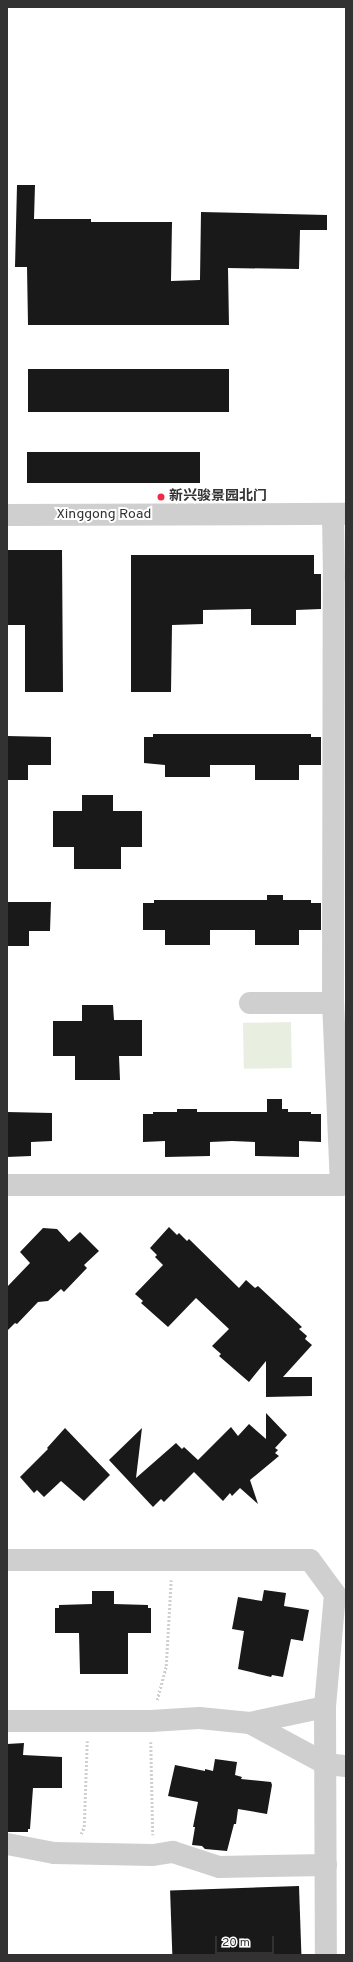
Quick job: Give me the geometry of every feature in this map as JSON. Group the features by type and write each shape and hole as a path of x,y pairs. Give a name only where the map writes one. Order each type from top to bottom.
{"street":[{"name":"Xinggong Road","path":"7,515 339,514"},
{"path":"7,1185 341,1185 333,1002 334,578 339,514"},
{"path":"250,1003 333,1002"},
{"path":"7,1560 310,1560 335,1594 325,1707 336,1765 326,1865 326,1955"},
{"path":"7,1721 151,1721 199,1718 250,1723 325,1707"},
{"path":"250,1723 336,1765"},
{"path":"7,1844 54,1853 153,1855 173,1852 219,1866 326,1865"}],"path":[{"path":"153,1855 151,1721 166,1666 172,1560"},
{"path":"73,1853 84,1828 87,1721"}],"green space":[{"path":"291,1022 292,1068 244,1069 243,1023"}],"building":[{"path":"17,185 35,185 34,219 91,219 91,222 172,222 171,281 200,280 201,212 327,215 327,230 300,230 299,269 228,268 229,325 28,325 27,267 15,267"},
{"path":"28,369 229,369 229,412 28,412"},
{"path":"27,452 200,452 200,483 27,483"},
{"path":"7,550 62,550 63,692 25,692 25,625 7,625"},
{"path":"131,555 314,555 314,574 321,574 321,609 296,610 296,625 251,625 251,609 203,610 203,624 172,625 171,692 131,692"},
{"path":"153,734 311,734 311,737 321,737 321,765 299,765 299,780 255,780 255,765 210,765 210,777 165,777 165,765 144,763 144,737 153,737"},
{"path":"7,736 51,737 51,765 28,765 28,780 7,780"},
{"path":"82,795 113,795 113,811 142,811 142,847 121,847 121,869 74,869 74,847 53,847 53,811 82,811"},
{"path":"267,895 283,895 283,900 311,900 311,903 321,903 321,930 299,930 299,945 255,945 255,930 210,930 210,945 165,945 165,930 143,930 143,903 154,903 154,900 267,900"},
{"path":"7,902 51,902 50,931 29,931 29,946 7,946"},
{"path":"82,1005 113,1005 114,1020 142,1020 142,1056 119,1056 120,1080 75,1080 75,1056 53,1056 53,1021 82,1021"},
{"path":"267,1099 282,1099 282,1109 288,1109 288,1112 311,1112 311,1114 321,1114 321,1142 299,1141 299,1157 255,1156 255,1142 232,1141 210,1142 210,1156 165,1157 165,1141 143,1142 143,1114 153,1114 153,1112 177,1112 177,1109 197,1109 197,1112 267,1112"},
{"path":"7,1112 52,1113 52,1141 31,1142 31,1156 7,1157"},
{"path":"169,1227 177,1235 179,1233 187,1241 189,1239 239,1288 246,1280 255,1288 258,1286 302,1327 299,1329 307,1336 305,1339 312,1345 283,1377 312,1377 312,1396 266,1397 266,1361 249,1382 219,1356 221,1354 212,1346 229,1329 196,1298 168,1327 141,1303 143,1301 135,1294 163,1265 155,1257 157,1255 150,1248"},
{"path":"43,1228 57,1229 69,1242 80,1232 99,1251 84,1265 87,1268 64,1292 61,1289 48,1301 38,1302 17,1324 15,1323 7,1331 7,1287 30,1263 20,1252"},
{"path":"266,1413 287,1435 275,1448 278,1450 275,1453 279,1456 250,1480 258,1504 240,1488 232,1496 230,1493 223,1501 194,1472 164,1502 161,1499 153,1507 109,1460 142,1428 136,1478 176,1443 182,1449 184,1447 198,1460 231,1427 238,1436 249,1424 266,1439"},
{"path":"65,1428 110,1475 84,1501 61,1481 44,1497 37,1490 34,1493 20,1477 48,1449 47,1448"},
{"path":"264,1590 286,1593 284,1606 309,1610 303,1641 291,1639 283,1677 272,1675 271,1677 238,1669 244,1631 232,1629 238,1597 262,1601"},
{"path":"92,1591 114,1591 114,1604 148,1605 148,1608 151,1608 151,1633 128,1633 128,1674 80,1674 79,1633 55,1633 55,1608 59,1608 59,1605 92,1604"},
{"path":"24,1743 23,1755 62,1757 62,1788 33,1788 30,1829 28,1829 28,1832 7,1832 7,1744"},
{"path":"215,1759 237,1762 235,1775 242,1777 241,1779 271,1782 272,1785 267,1814 238,1809 236,1824 234,1824 227,1851 205,1849 202,1846 192,1845 195,1827 193,1827 198,1802 168,1796 175,1765 205,1771 205,1769 213,1771"},
{"path":"299,1886 301,1955 172,1955 170,1891"}],"place":[{"name":"新兴骏景园北门","path":"161,497"}]}
